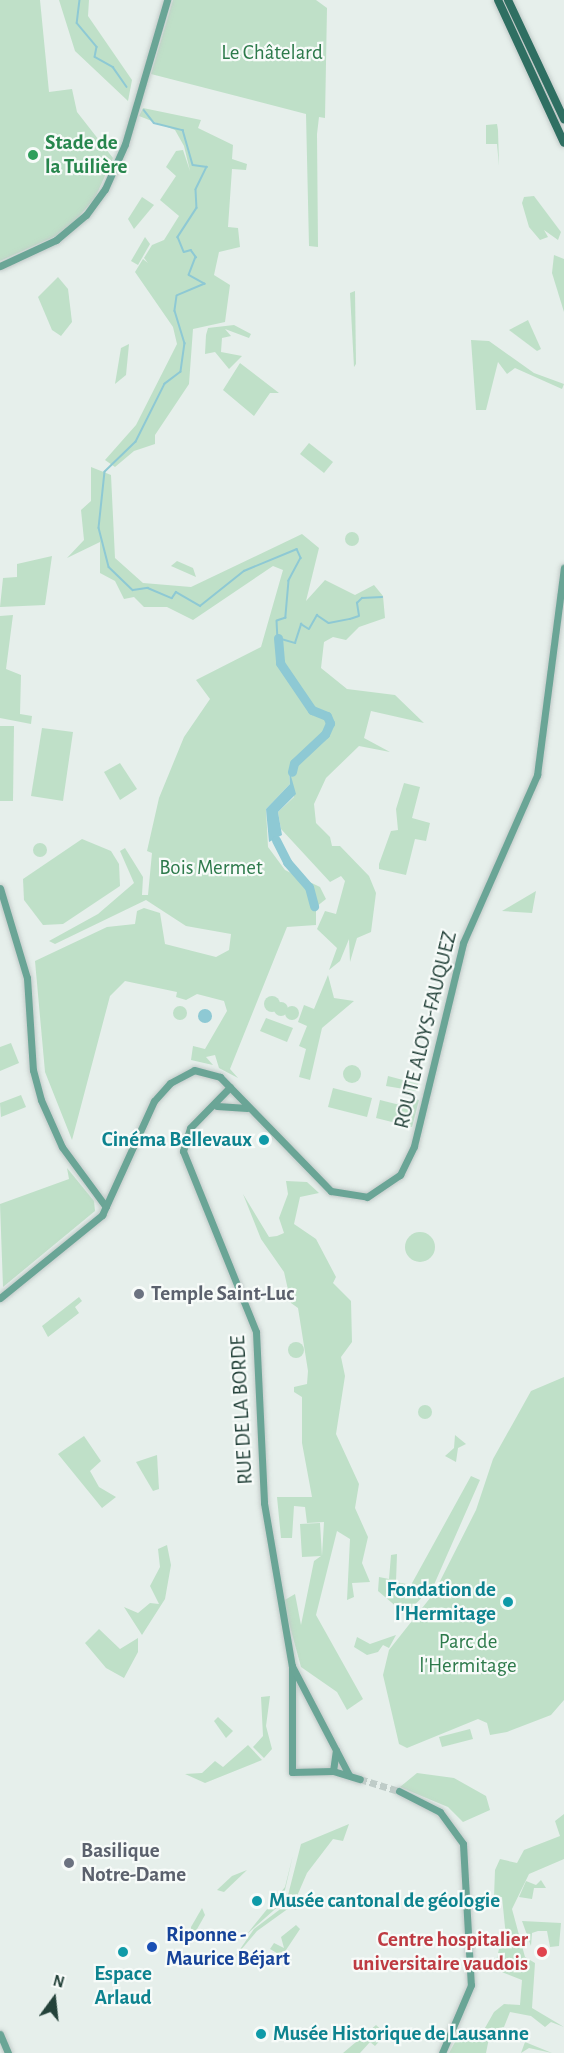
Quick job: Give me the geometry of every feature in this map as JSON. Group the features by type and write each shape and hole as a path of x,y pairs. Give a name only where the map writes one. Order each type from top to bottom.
{"highway":[{"path":"498,0 564,143"},
{"path":"508,0 564,119"}],"main road":[{"path":"0,267 30,256 69,232 105,189 125,144 167,0"},
{"name":"ROUTE ALOYS-FAUQUEZ","path":"113,1190 147,1112 170,1083 202,1070 230,1087 315,1180 338,1194 374,1195 395,1182 409,1163 463,943 521,819 541,759 564,568"},
{"path":"0,888 27,978 36,1086 60,1144 106,1207"},
{"name":"RUE DE LA BORDE","path":"230,1087 217,1106 191,1127 183,1151 254,1323 264,1503 292,1666"},
{"path":"217,1106 248,1109"},
{"path":"95,1193 113,1190"},
{"path":"0,1298 106,1207 113,1190"},
{"path":"292,1666 349,1775"},
{"path":"292,1666 292,1772 333,1771 360,1779"},
{"path":"333,1771 336,1748"},
{"path":"399,1791 440,1812 458,1833 471,1976 467,2002 442,2053"},
{"path":"0,2034 8,2053"}],"green space":[{"path":"0,0 40,0 49,92 72,89 77,112 113,158 95,198 75,221 56,236 0,261"},
{"path":"59,0 89,0 88,16 132,80 128,101 75,51"},
{"name":"Le Châtelard","path":"173,0 316,0 327,8 325,118 319,117 317,134 318,247 309,246 306,114 151,74"},
{"path":"143,108 201,120 198,128 233,145 232,159 247,164 246,170 232,169 228,227 238,228 240,247 219,252 214,275 230,285 225,322 193,329 189,384 155,435 155,444 134,451 115,467 105,460 136,425 177,344 173,327 135,272 143,259 148,263 144,258 152,245 164,240 179,216 160,200 176,176 166,167 176,151 183,150 190,171 184,146 175,130 139,116"},
{"path":"497,124 499,166 497,144 486,144 486,125"},
{"path":"534,196 561,232 558,240 544,230 548,237 540,240 529,227 522,203 524,197"},
{"path":"142,197 154,205 134,229 128,219"},
{"path":"145,237 150,244 138,265 131,261"},
{"path":"554,255 564,259 564,312 552,273"},
{"path":"58,277 68,289 72,322 61,336 52,330 38,297"},
{"path":"355,291 356,364 354,367 350,293"},
{"path":"528,320 541,349 537,351 509,330"},
{"path":"234,325 251,334 249,338 225,329 231,336 222,338 221,352 242,356 229,369 215,352 205,354 206,335 208,328"},
{"path":"471,340 489,341 534,373 564,384 562,389 515,368 507,374 498,362 486,410 476,410"},
{"path":"129,344 126,375 115,384 121,348"},
{"path":"240,363 279,393 270,393 254,416 223,390"},
{"path":"309,443 333,462 324,473 300,454"},
{"name":"Bois Mermet","path":"91,467 111,475 115,558 143,583 191,587 302,534 319,548 306,601 325,580 355,595 374,585 383,596 385,618 359,627 346,640 333,637 324,642 321,668 347,689 395,695 424,723 371,711 364,738 390,752 359,746 326,778 314,804 316,823 330,837 332,846 340,846 369,876 376,893 371,932 357,938 350,962 349,939 340,961 329,970 337,948 317,929 325,911 336,914 345,881 341,876 330,882 281,829 278,812 294,797 289,770 290,784 266,809 268,847 285,870 320,887 326,899 316,907 316,925 287,927 230,1069 238,1078 219,1068 215,1055 206,1057 213,1065 191,1060 193,1046 205,1049 227,1011 224,1001 197,994 186,1000 176,997 177,992 125,981 110,996 72,1140 45,1072 35,961 107,927 135,924 137,911 144,908 160,913 165,944 216,957 229,950 231,934 186,926 146,900 55,944 49,941 98,914 134,883 120,851 125,848 143,877 142,895 148,895 152,853 147,851 159,798 184,737 210,699 196,680 261,647 283,570 273,566 193,620 167,607 144,607 134,597 124,599 115,581 100,573 100,542 67,558 84,540 81,510 91,501"},
{"path":"352,532 357,534 359,539 357,544 352,546 347,544 345,539 347,534"},
{"path":"52,556 45,605 0,607 3,578 17,577 17,564"},
{"path":"177,561 193,568 196,577 171,566"},
{"path":"13,615 6,669 21,675 20,714 32,716 31,724 0,718 0,616"},
{"path":"0,726 14,726 13,801 0,801"},
{"path":"42,728 73,732 63,801 31,796"},
{"path":"120,763 137,789 120,800 104,772"},
{"path":"404,783 420,787 412,818 430,823 426,841 415,839 406,875 379,869 391,831 398,830 396,809"},
{"path":"82,839 111,851 119,864 120,886 63,924 43,925 24,900 23,879"},
{"path":"37,843 43,843 47,850 43,857 37,857 33,853 33,847"},
{"path":"536,891 532,913 502,911"},
{"path":"328,975 334,998 354,1001 322,1028 310,1080 299,1077 306,1049 299,1046 307,1026 298,1022 304,1005 314,1009"},
{"path":"272,996 280,1004 272,1012 264,1004"},
{"path":"281,1002 286,1004 288,1009 286,1014 281,1016 276,1014 274,1009 276,1004"},
{"path":"177,1006 183,1006 187,1013 183,1020 177,1020 173,1016 173,1010"},
{"path":"292,1006 297,1008 299,1013 297,1018 292,1020 287,1018 285,1013 287,1008"},
{"path":"266,1018 293,1028 287,1042 260,1031"},
{"path":"11,1043 19,1063 0,1071 0,1047"},
{"path":"352,1065 358,1068 361,1074 358,1080 352,1083 346,1080 343,1074 346,1068"},
{"path":"388,1076 418,1084 416,1091 386,1086"},
{"path":"333,1088 372,1098 367,1117 328,1107"},
{"path":"21,1095 26,1107 1,1117 0,1103"},
{"path":"415,1099 419,1100 412,1127 376,1118 380,1100 412,1108"},
{"path":"67,1168 94,1201 95,1211 3,1287 0,1204 69,1179"},
{"path":"286,1181 307,1182 319,1193 300,1197 294,1224 316,1239 336,1277 333,1283 351,1301 352,1342 341,1357 345,1376 336,1434 359,1484 355,1508 368,1537 362,1563 370,1582 352,1583 354,1597 347,1600 350,1539 337,1531 316,1615 363,1699 347,1710 337,1692 301,1667 283,1601 295,1594 301,1625 314,1561 321,1556 302,1557 300,1524 320,1523 322,1556 324,1522 307,1523 305,1507 294,1506 292,1538 281,1538 277,1497 312,1497 302,1443 302,1397 294,1392 294,1387 307,1384 308,1371 298,1308 291,1303 284,1272 261,1239 243,1194 269,1237 277,1236 284,1233 279,1218 288,1194"},
{"path":"420,1232 426,1233 434,1241 434,1253 426,1261 420,1262 414,1261 406,1253 405,1247 406,1241 414,1233"},
{"path":"79,1297 82,1301 75,1307 79,1313 48,1337 42,1326"},
{"path":"296,1342 302,1344 304,1350 302,1356 296,1358 290,1356 288,1350 290,1344"},
{"name":"Parc de l'Hermitage","path":"564,1377 564,1700 551,1715 507,1732 490,1735 487,1723 478,1719 407,1748 399,1744 383,1675 389,1650 434,1593 476,1510 493,1459 531,1391"},
{"path":"425,1405 430,1407 432,1412 430,1417 425,1419 420,1417 418,1412 420,1407"},
{"path":"455,1435 466,1444 458,1448 456,1462 445,1456 454,1448"},
{"path":"84,1436 101,1461 90,1471 99,1487 116,1497 102,1508 58,1454"},
{"path":"157,1455 159,1489 153,1491 136,1462"},
{"path":"471,1476 480,1480 433,1587 405,1614 378,1591 379,1577 389,1579 391,1555 397,1554 396,1582 411,1585"},
{"path":"167,1545 171,1565 165,1599 142,1635 124,1607 138,1613 150,1603 159,1604 150,1586 160,1567 158,1549"},
{"path":"99,1629 120,1649 138,1638 138,1652 124,1678 106,1668 85,1643"},
{"path":"396,1635 389,1648 383,1645 378,1652 367,1655 354,1647 357,1637 370,1644"},
{"path":"270,1696 266,1726 272,1749 264,1758 253,1747 263,1736 261,1697"},
{"path":"218,1717 233,1731 226,1738 214,1721"},
{"path":"470,1729 473,1739 442,1747 439,1737"},
{"path":"248,1745 262,1760 205,1783 185,1774 202,1773 215,1761 223,1767"},
{"path":"417,1773 454,1778 486,1796 490,1810 463,1822 448,1807 400,1787"},
{"path":"564,1814 564,1859 529,1874 512,1909 525,1957 535,1963 532,2008 564,2027 551,2022 545,2027 531,2016 510,2012 504,2027 490,2033 486,2053 449,2053 460,2033 477,2042 494,2012 504,2004 520,2005 522,1980 494,1969 499,1949 507,1947 502,1897 494,1897 495,1870 500,1859 517,1863 524,1850 560,1836 555,1821"},
{"path":"349,1824 343,1841 333,1839 307,1873 294,1903 287,1899 301,1844"},
{"path":"293,1855 282,1903 247,1934 285,1887"},
{"path":"247,1870 224,1892 217,1890 232,1876"},
{"path":"541,1880 546,1888 534,1888 532,1899 519,1897 526,1881 536,1885"},
{"path":"287,1904 297,1910 289,1908 257,1931 234,1958 254,1929"},
{"path":"202,1908 205,1915 192,1938 191,1927"},
{"path":"522,1921 561,1923 559,1946 550,1947 547,1931 538,1931 532,1933 531,1946"},
{"path":"296,1925 300,1929 282,1956 270,1949 274,1943 284,1948 281,1937"},
{"path":"376,2025 386,2034 375,2046 370,2042 360,2053 343,2053"},
{"path":"525,2042 552,2053 529,2048 521,2053"}],"water":[{"path":"289,769 296,794 278,812 282,835 269,842 266,809 290,784"},
{"path":"202,1009 208,1009 212,1016 208,1023 202,1023 198,1019 198,1013"}],"waterway":[{"path":"80,0 77,23 97,47 95,57 113,67 127,87"},
{"path":"144,110 154,123 183,130 193,165 207,167 196,190 197,208 178,237 184,252 191,250 196,257 189,275 205,284 177,296 175,311 185,343 181,372 165,384 136,442 105,472 99,528 109,567 133,590 148,588 172,598 176,592 200,606 244,571 297,549 301,558 289,581 286,618 277,621 278,638 295,643 301,624 309,629 317,615 329,623 350,619 359,616 357,603 362,598 382,597"},
{"path":"278,638 280,663 312,710 327,716 330,723 325,734 294,763 292,772"},
{"path":"276,840 287,862 309,887 314,906"}],"tunnel":[{"path":"360,1779 399,1791"}],"place":[{"name":"Stade de la Tuilière","path":"33,155"},
{"name":"Cinéma Bellevaux","path":"264,1140"},
{"name":"Temple Saint-Luc","path":"139,1294"},
{"name":"Fondation de l'Hermitage","path":"508,1602"},
{"name":"Basilique Notre-Dame","path":"69,1863"},
{"name":"Musée cantonal de géologie","path":"257,1901"},
{"name":"Riponne - Maurice Béjart","path":"152,1947"},
{"name":"Espace Arlaud","path":"123,1952"},
{"name":"Centre hospitalier universitaire vaudois","path":"542,1952"},
{"name":"Musée Historique de Lausanne","path":"261,2034"}]}
